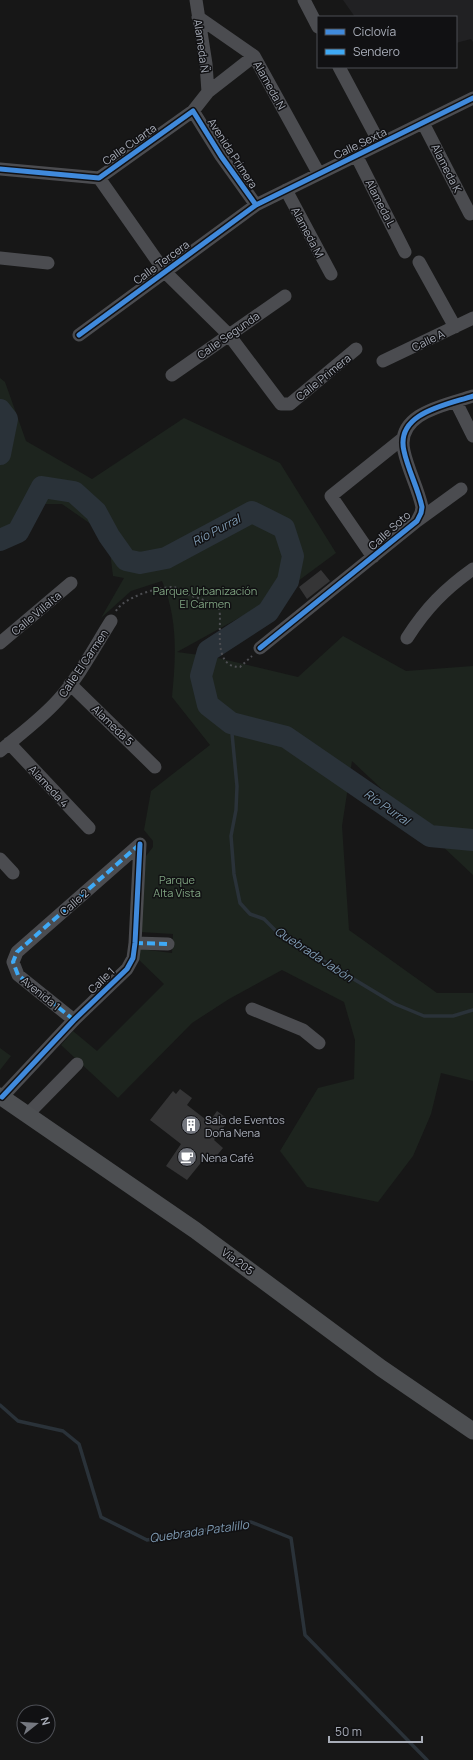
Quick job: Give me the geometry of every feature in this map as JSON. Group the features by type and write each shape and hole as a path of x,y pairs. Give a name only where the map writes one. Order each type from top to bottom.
{"main road":[{"name":"Vía 205","path":"1,1097 195,1230 381,1368 473,1431"}],"street":[{"name":"Alameda Ñ","path":"196,0 206,64 208,92"},
{"path":"304,0 317,25"},
{"name":"Alameda N","path":"198,17 254,56 319,174"},
{"name":"Calle Cuarta","path":"0,169 99,178 194,111 208,92 254,56"},
{"path":"340,68 380,144"},
{"name":"Calle Sexta","path":"256,205 473,98"},
{"name":"Avenida Primera","path":"194,111 222,156 256,205"},
{"name":"Alameda K","path":"423,123 470,214"},
{"name":"Alameda L","path":"356,155 405,252"},
{"path":"99,178 165,272 229,335"},
{"name":"Alameda M","path":"286,190 331,274"},
{"name":"Calle Tercera","path":"78,335 256,205"},
{"path":"0,258 48,263"},
{"path":"419,262 455,327"},
{"name":"Calle Segunda","path":"172,375 285,296"},
{"name":"Calle A","path":"383,361 473,318"},
{"name":"Calle Primera","path":"229,335 281,404 290,404 356,349"},
{"path":"373,557 331,496 402,439 403,432 409,424 425,412 473,396"},
{"path":"456,402 473,436"},
{"name":"Calle Soto","path":"260,648 417,521 421,514 422,507 404,452 402,439"},
{"path":"417,521 461,488"},
{"path":"407,638 426,610 454,583 473,569"},
{"name":"Calle Villalta","path":"0,643 71,583"},
{"name":"Calle El Carmen","path":"4,747 45,713 58,700 85,664 111,621"},
{"name":"Alameda 5","path":"70,684 155,767"},
{"name":"Alameda 4","path":"4,747 89,828"},
{"name":"Calle 1","path":"1,1097 74,1020 127,969 133,958 135,943 140,844"},
{"name":"Calle 2","path":"13,962 18,952 140,844"},
{"path":"0,859 13,874"},
{"path":"135,943 168,944"},
{"name":"Avenida 1","path":"13,962 18,975 74,1020"},
{"path":"252,1009 303,1030 319,1043"},
{"path":"27,1115 77,1064"}],"path":[{"path":"111,621 118,608 134,598 150,591 175,587 184,592 212,602 219,607 221,652 226,663 233,667 240,667 260,648"}],"shaded area":[{"path":"343,0 473,0 473,42 471,39 457,43 457,16 354,16"}],"green space":[{"path":"0,378 5,382 26,441 92,479 184,418 280,463 336,553 275,598 177,652 214,657 298,677 343,636 406,671 473,666 473,875 352,761 342,826 349,930 437,993 473,993 473,1081 441,1073 431,1114 413,1156 378,1202 307,1187 280,1151 318,1088 354,1079 355,1040 344,1002 282,970 229,999 192,1023 118,1098 61,1045 73,1031 97,1051 164,984 137,958 140,949 172,953 173,934 140,932 146,856 153,847 153,841 144,830 151,791 210,745 172,697 175,652 173,624 171,609 162,581 131,591 101,618 124,578 113,576 108,536 62,504 45,504 0,548"},
{"path":"0,1048 11,1056 0,1070"}],"building":[{"path":"321,570 330,581 307,599 299,587"},
{"name":"Sala de Eventos Doña Nena","path":"180,1089 192,1098 187,1105 209,1122 217,1111 229,1120 214,1140 223,1148 214,1159 208,1154 187,1180 166,1166 181,1144 150,1120 173,1091 176,1094"}],"waterway":[{"name":"Río Purral","path":"0,410 7,419 0,454"},
{"name":"Río Purral","path":"0,540 18,532 42,487 74,492 96,512 109,536 126,560 140,563 166,558 252,512 284,528 293,556 288,581 268,612 208,651 201,676 208,705 231,723 286,737 430,836 473,840"},
{"name":"Quebrada Jabón","path":"231,723 237,786 236,810 231,836 234,874 240,903 250,914 264,919 279,934 395,1004 424,1016 453,1016 473,1010"},
{"name":"Quebrada Patalillo","path":"0,1405 18,1421 63,1431 79,1444 101,1517 147,1540 251,1522 291,1538 305,1635 427,1760"}],"marked path":[{"path":"74,1020 18,975 13,962 17,952 140,844"},
{"path":"135,943 168,944"}],"cycle path":[{"path":"79,335 256,205 473,98"},
{"path":"0,169 99,178 193,111 221,156 256,205"},
{"path":"260,648 417,521 422,507 404,451 403,438 407,428 415,419 437,407 473,396"},
{"path":"2,1097 74,1020 127,969 133,958 135,943 140,844"}],"place":[{"name":"Sala de Eventos Doña Nena","path":"191,1125"},
{"name":"Nena Café","path":"187,1157"}],"park label":[{"name":"Parque Urbanización El Carmen","path":"205,596"},
{"name":"Parque Alta Vista","path":"177,885"}]}
